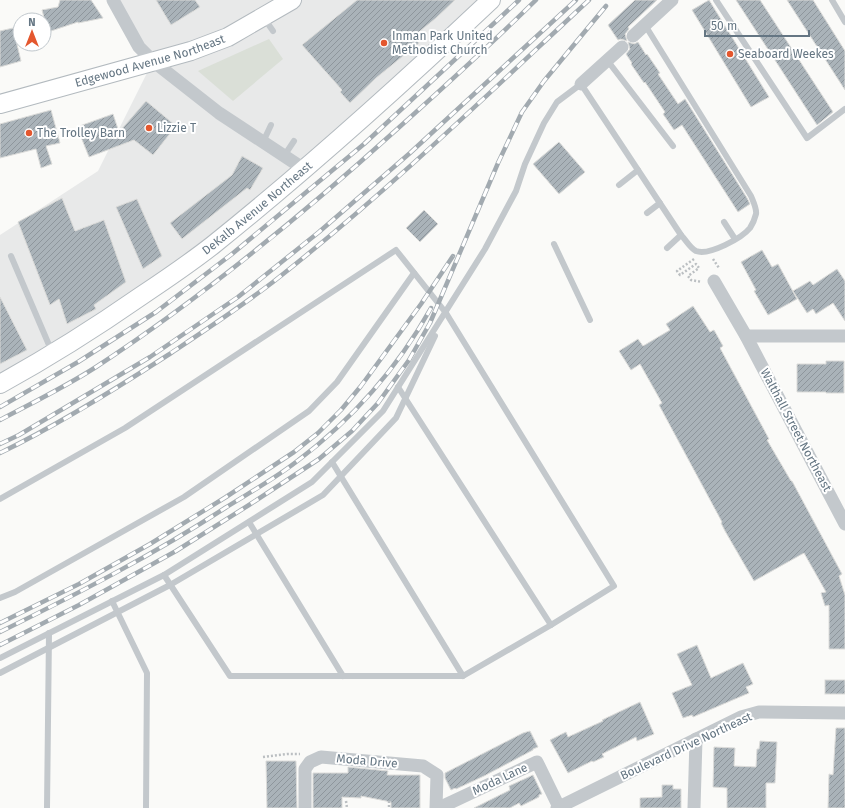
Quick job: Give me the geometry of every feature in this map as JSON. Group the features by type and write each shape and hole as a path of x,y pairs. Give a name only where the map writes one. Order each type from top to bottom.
{"main road":[{"name":"Edgewood Avenue Northeast","path":"0,104 191,51 268,24 292,0"},
{"name":"DeKalb Avenue Northeast","path":"0,384 53,354 124,308 212,245 304,169 405,79 490,0"}],"street":[{"path":"113,0 139,47 154,62 219,113 304,169"},
{"path":"633,36 672,0"},
{"path":"581,84 622,47"},
{"name":"Walthall Street Northeast","path":"716,275 746,336 845,524"},
{"path":"746,336 845,336"},
{"name":"Boulevard Drive Northeast","path":"558,808 741,717 759,712 845,713"},
{"path":"694,808 696,739"},
{"name":"Moda Drive","path":"305,808 305,769 310,762 321,757 423,766 437,775 436,808"},
{"name":"Moda Lane","path":"440,808 537,762 558,808"}],"lane":[{"path":"716,0 807,138 845,109"},
{"path":"832,0 845,22"},
{"path":"0,658 164,575 312,482 383,411 485,249 516,191 525,164 544,124 557,102 581,84 681,235 692,247 697,251 704,252 717,249 735,239 750,228 756,213 751,196 645,25"},
{"path":"608,60 673,146"},
{"path":"263,142 272,125"},
{"path":"284,156 294,141"},
{"path":"619,185 638,170"},
{"path":"647,212 660,203"},
{"path":"724,222 735,239"},
{"path":"666,248 681,235"},
{"path":"554,244 590,320"},
{"path":"0,499 125,428 396,250 446,313 614,586 551,625 463,676 230,676 164,575"},
{"path":"11,256 53,354"},
{"path":"0,598 14,592 184,497 309,411 337,382 414,273"},
{"path":"0,673 170,585 323,495 396,418 446,313"},
{"path":"398,387 551,625"},
{"path":"332,462 463,676"},
{"path":"249,522 343,676"},
{"path":"112,601 147,672 146,808"},
{"path":"47,808 49,633"}],"path":[{"path":"694,259 678,271 680,275 696,264 699,268 688,276 691,280 701,282 716,275 713,259"},
{"path":"263,757 287,754 300,754 306,756"},
{"path":"346,801 346,808"},
{"path":"389,801 389,808"}],"shaded area":[{"path":"111,0 489,0 143,304 0,386 0,235 98,171 150,67"},
{"path":"269,39 283,59 233,101 198,71"}],"building":[{"path":"60,0 91,0 103,18 78,22 52,31 52,12 43,12 42,10 58,7"},
{"path":"156,0 195,0 200,7 171,25"},
{"name":"Inman Park United Methodist Church","path":"357,0 455,0 414,36 419,43 376,78 350,103 340,92 342,90 302,45"},
{"path":"635,0 657,0 628,27 629,29 625,34 627,41 621,39 618,40 608,25"},
{"name":"Seaboard Weekes","path":"709,0 769,97 751,107 692,10"},
{"path":"736,0 760,0 833,112 817,125"},
{"path":"787,0 813,0 845,51 845,90"},
{"path":"12,28 12,52 19,52 21,61 0,67 0,31"},
{"path":"628,42 634,44 638,42 660,73 658,74 678,104 685,99 750,204 738,212 682,125 674,130 663,114 665,112 631,64 632,63 626,54 630,49"},
{"path":"146,101 176,126 153,155 134,140 89,157 77,127 113,114 119,132"},
{"name":"The Trolley Barn","path":"51,110 60,143 46,146 52,164 41,168 36,149 0,158 0,124"},
{"path":"559,142 585,172 559,194 533,164"},
{"path":"242,156 263,168 250,190 247,188 182,239 170,223 232,175"},
{"path":"62,198 75,231 104,220 126,282 94,305 96,309 67,324 59,299 50,305 18,222"},
{"path":"137,199 162,256 143,269 116,207"},
{"path":"424,210 438,224 420,242 406,228"},
{"path":"762,250 772,267 778,264 797,299 768,315 754,291 756,290 741,262"},
{"path":"837,269 845,281 845,321 833,303 816,314 813,309 807,313 793,291 810,281 813,285"},
{"path":"0,297 27,350 0,364"},
{"path":"693,306 710,332 714,330 723,346 720,348 769,439 767,440 792,481 842,574 839,576 845,595 845,649 829,649 829,605 825,606 821,593 826,592 804,553 754,581 725,531 721,523 722,522 659,405 662,403 640,364 631,370 619,351 638,339 643,346 670,330 666,324"},
{"path":"826,361 844,361 844,393 797,392 797,364 826,364"},
{"path":"697,645 711,678 743,663 753,684 746,687 749,693 693,717 692,715 683,718 672,693 692,685 677,654"},
{"path":"825,680 845,680 845,694 825,694"},
{"path":"640,702 654,734 637,741 636,737 602,754 604,757 593,762 592,761 568,773 550,740 566,732 568,737"},
{"path":"836,728 845,728 845,808 828,808 829,774 833,775"},
{"path":"530,731 538,747 484,776 451,790 445,778 445,773 523,733"},
{"path":"760,741 777,742 775,783 766,783 766,808 727,808 727,788 713,787 714,747 735,748 734,766 756,767 757,749 759,749"},
{"path":"266,761 296,761 297,808 267,808"},
{"path":"348,767 388,771 387,775 420,775 420,808 391,808 391,802 361,796 361,798 342,797 342,808 313,808 313,773 348,773"},
{"path":"533,775 542,794 539,795 539,797 521,806 519,803 510,808 474,808 510,790 509,786"},
{"path":"662,785 673,785 673,789 681,789 681,808 640,808 640,798 662,797"}],"railway":[{"path":"0,407 78,362 156,312 232,254 364,144 519,0"},
{"path":"0,420 96,367 175,313 213,284 287,225 360,163 536,0"},
{"path":"0,444 19,435 150,357 238,297 319,232 410,153 576,0"},
{"path":"0,453 86,407 168,355 273,282 395,180 589,0"},
{"path":"0,645 79,605 176,551 319,459 352,431 378,403 409,360 430,323 498,163 522,112 544,81 606,6"},
{"path":"0,623 79,584 150,544 226,497 294,452 318,433 341,410 361,386 421,304 453,256"},
{"path":"0,632 86,588 170,542 261,486 296,462 336,429 372,392 403,352 431,308"}],"place":[{"name":"Inman Park United Methodist Church","path":"384,43"},
{"name":"Seaboard Weekes","path":"730,54"},
{"name":"Lizzie T","path":"149,128"},
{"name":"The Trolley Barn","path":"29,133"}]}
